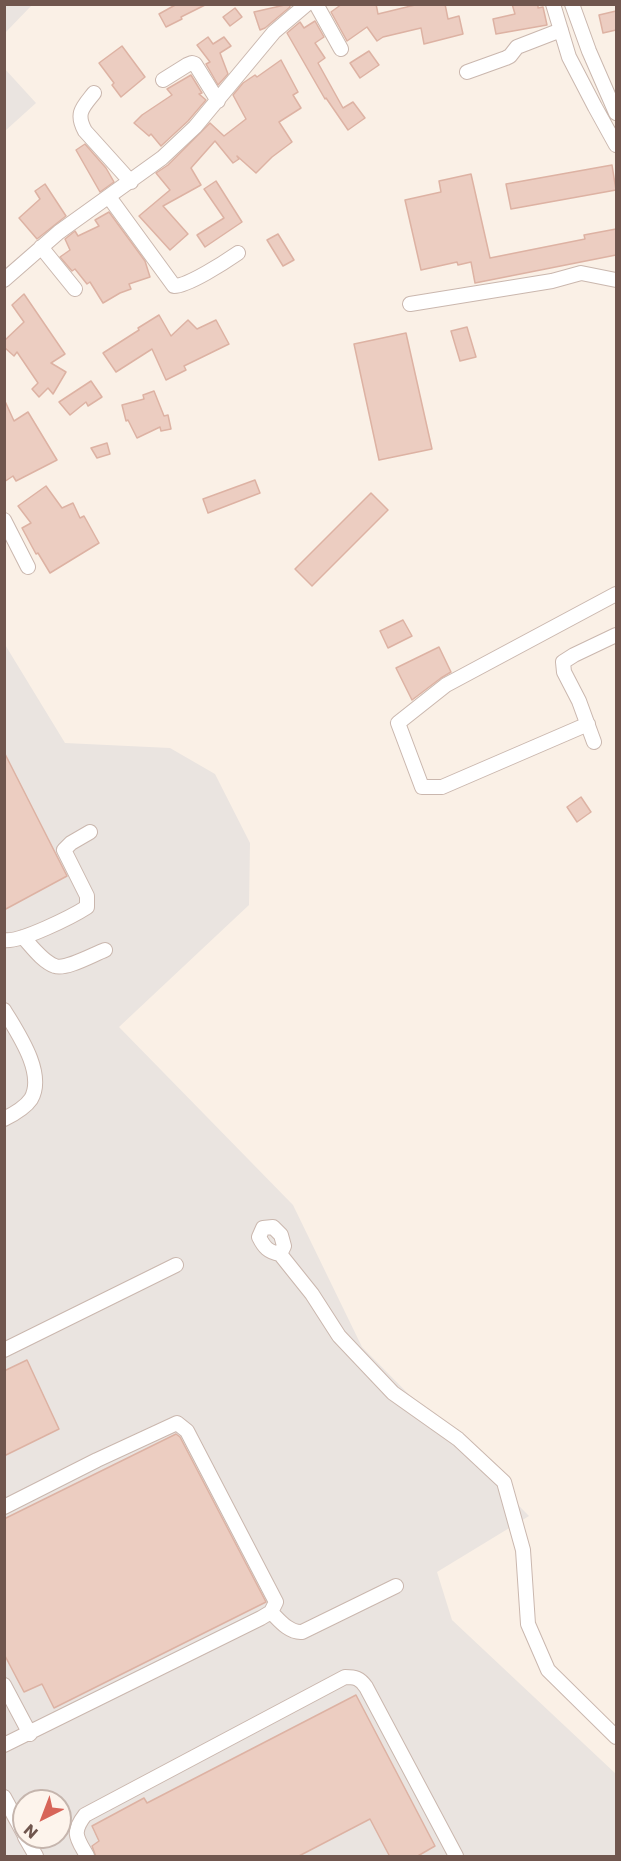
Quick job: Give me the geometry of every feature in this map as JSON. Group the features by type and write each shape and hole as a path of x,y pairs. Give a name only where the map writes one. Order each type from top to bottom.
{"street":[{"path":"4,280 59,232 162,158 195,127 274,32 307,4"},
{"path":"316,4 341,49"},
{"path":"553,4 569,57 616,146"},
{"path":"572,4 588,51 616,113"},
{"path":"467,72 506,58 517,47 561,30"},
{"path":"163,80 187,65 195,64 218,100"},
{"path":"94,93 80,114 80,123 131,182"},
{"path":"109,197 174,286 190,281 238,253"},
{"path":"41,247 75,289"},
{"path":"410,304 552,281 581,273 616,280"},
{"path":"4,520 28,567"},
{"path":"588,724 442,787 422,787 398,723 446,685 616,594"},
{"path":"594,742 579,701 564,672 563,662 616,635"},
{"path":"4,940 13,941 87,907 87,896 64,850 90,832"},
{"path":"23,937 41,956 56,967 64,967 105,950"},
{"path":"4,1011 28,1053 34,1073 34,1090 30,1100 18,1112 4,1119"},
{"path":"280,1254 312,1294 339,1336 393,1393 458,1439 504,1482 523,1550 528,1624 548,1670 616,1737"},
{"path":"4,1350 176,1265"},
{"path":"4,1507 172,1424 181,1424 188,1431 276,1602 271,1612 4,1745"},
{"path":"271,1612 290,1629 302,1632 396,1586"},
{"path":"87,1857 76,1836 76,1828 85,1815 345,1677 356,1677 366,1687 456,1857"},
{"path":"4,1685 30,1734"},
{"path":"4,1797 12,1812"}],"shaded area":[{"path":"4,5 32,5 5,33"},
{"path":"4,68 36,103 5,131 4,131"},
{"path":"4,643 65,743 170,748 215,774 250,843 249,905 119,1027 293,1205 362,1347 529,1516 437,1572 452,1620 616,1774 616,1856 5,1856"}],"building":[{"path":"177,4 207,4 166,27 159,14"},
{"path":"289,4 290,7 260,30 254,12"},
{"path":"342,4 376,4 378,14 419,4 445,4 448,19 459,16 463,34 424,44 421,28 383,37 377,41 367,27 347,41 331,12"},
{"path":"512,4 538,4 538,8 543,7 547,25 496,34 493,19 515,14"},
{"path":"235,8 242,17 230,26 223,17"},
{"path":"616,11 616,30 603,33 599,15"},
{"path":"315,21 324,37 315,43 325,58 318,63 343,108 353,102 365,118 348,130 325,99 287,33 300,22 304,28"},
{"path":"208,37 213,44 224,37 231,46 220,53 228,74 218,85 206,64 210,62 197,45"},
{"path":"122,46 145,77 121,97 99,63"},
{"path":"369,51 379,65 360,78 350,63"},
{"path":"281,60 298,92 293,95 301,108 279,122 292,142 256,173 237,156 239,159 233,163 215,141 191,168 201,185 163,206 188,234 170,250 139,216 170,190 156,173 168,165 210,123 224,136 246,119 233,95 243,83 255,75 257,77"},
{"path":"191,75 202,93 199,94 206,100 188,121 161,146 151,134 149,136 134,123 172,95 167,89"},
{"path":"85,144 106,168 114,182 100,192 76,150"},
{"path":"612,165 616,190 511,209 506,184"},
{"path":"471,174 490,258 585,239 584,235 616,229 616,255 475,283 471,262 458,265 457,262 421,270 405,200 441,192 439,181"},
{"path":"216,181 242,222 205,247 197,235 224,218 204,189"},
{"path":"45,184 66,216 37,239 19,218 40,199 35,191"},
{"path":"109,212 145,261 150,277 129,284 131,289 103,303 90,282 87,284 75,269 72,271 60,257 70,250 65,239 75,231 78,236 99,226 95,220"},
{"path":"278,234 294,260 283,266 267,240"},
{"path":"24,294 65,354 51,363 66,372 53,394 48,388 39,397 32,389 38,383 17,352 14,356 4,347 4,341 24,322 12,305"},
{"path":"159,315 171,336 188,320 197,329 216,320 229,344 184,366 186,370 166,380 152,349 116,372 103,353"},
{"path":"467,327 476,357 460,361 451,331"},
{"path":"406,333 432,449 379,460 354,344"},
{"path":"91,381 102,397 88,406 86,402 70,415 59,402"},
{"path":"154,391 164,416 168,415 171,429 161,431 160,427 137,438 128,420 126,421 122,405 144,399 143,395"},
{"path":"4,399 14,421 28,412 57,460 16,481 13,476 4,482"},
{"path":"107,443 110,454 97,458 91,448"},
{"path":"255,480 260,493 208,513 203,499"},
{"path":"46,486 62,508 73,503 80,518 84,516 99,543 50,573 38,553 36,554 22,528 31,523 18,506"},
{"path":"371,493 388,510 312,586 295,569"},
{"path":"403,620 412,636 388,648 380,631"},
{"path":"439,647 451,672 412,700 396,668"},
{"path":"4,752 67,876 4,910"},
{"path":"581,797 591,812 577,822 567,807"},
{"path":"27,1360 59,1429 4,1456 4,1371"},
{"path":"176,1434 180,1437 266,1602 54,1708 42,1684 24,1692 4,1654 4,1519"},
{"path":"356,1695 435,1846 416,1857 390,1857 370,1819 297,1857 96,1857 92,1846 99,1841 92,1826 144,1798 147,1803"}]}
